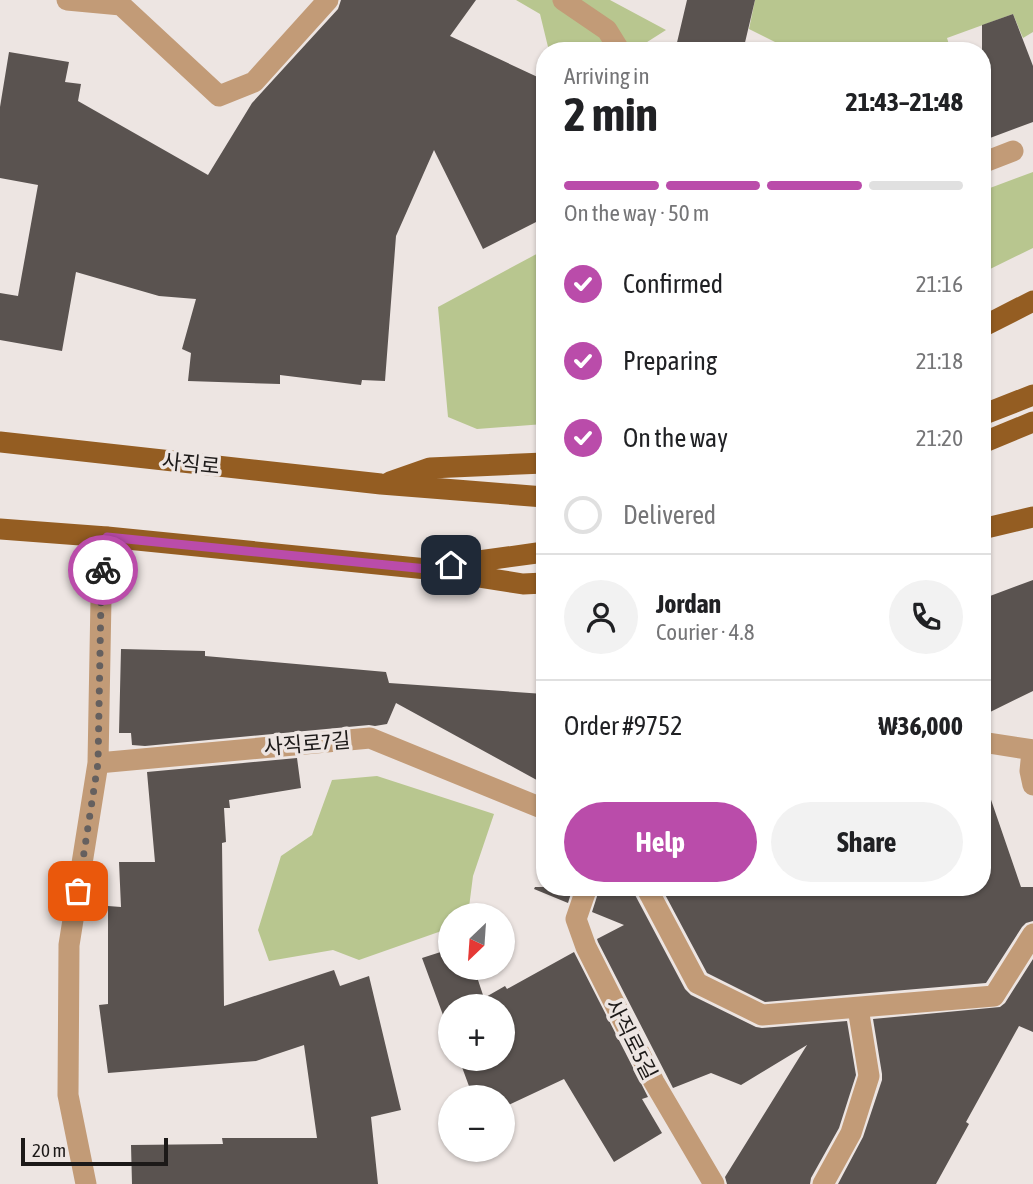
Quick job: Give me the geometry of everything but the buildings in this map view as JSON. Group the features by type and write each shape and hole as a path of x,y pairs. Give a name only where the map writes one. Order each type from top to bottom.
{"main road":[{"path":"991,322 1033,301"},
{"path":"991,411 1033,395"},
{"path":"991,439 1033,422"},
{"name":"사직로","path":"0,442 382,484 536,496"},
{"name":"사직로","path":"382,484 430,468 536,463"},
{"path":"991,527 1033,517"},
{"path":"0,529 427,569 523,584 536,583"},
{"path":"427,569 536,553"}],"street":[{"path":"67,0 121,5 219,96 254,82 328,0"},
{"path":"563,0 607,30 614,42"},
{"path":"991,160 1013,152"},
{"path":"86,1184 68,1095 69,945 98,763 101,598 107,537"},
{"name":"사직로7길","path":"98,763 370,738 536,806"},
{"path":"991,743 1032,750 1030,771 1033,785"},
{"name":"사직로5길","path":"584,896 576,919 586,947 654,1082 715,1184"},
{"path":"651,896 697,982 762,1016 994,996 1033,934"},
{"path":"823,1184 851,1133 869,1076 858,1008"}],"green space":[{"path":"516,0 610,0 666,30 647,42 547,42 540,14"},
{"path":"755,0 1033,0 1033,32 1023,38 1013,14 947,38 948,42 775,42 749,29"},
{"path":"1033,172 1033,248 991,269 991,188"},
{"path":"536,254 536,425 477,429 448,417 438,307"},
{"path":"377,776 494,814 473,876 470,903 438,903 438,932 359,960 333,950 269,961 258,930 281,856 312,835 332,780"}],"way so far":[{"path":"78,891 98,763 103,570"}],"route":[{"path":"103,570 107,537 427,569 451,565"}]}
